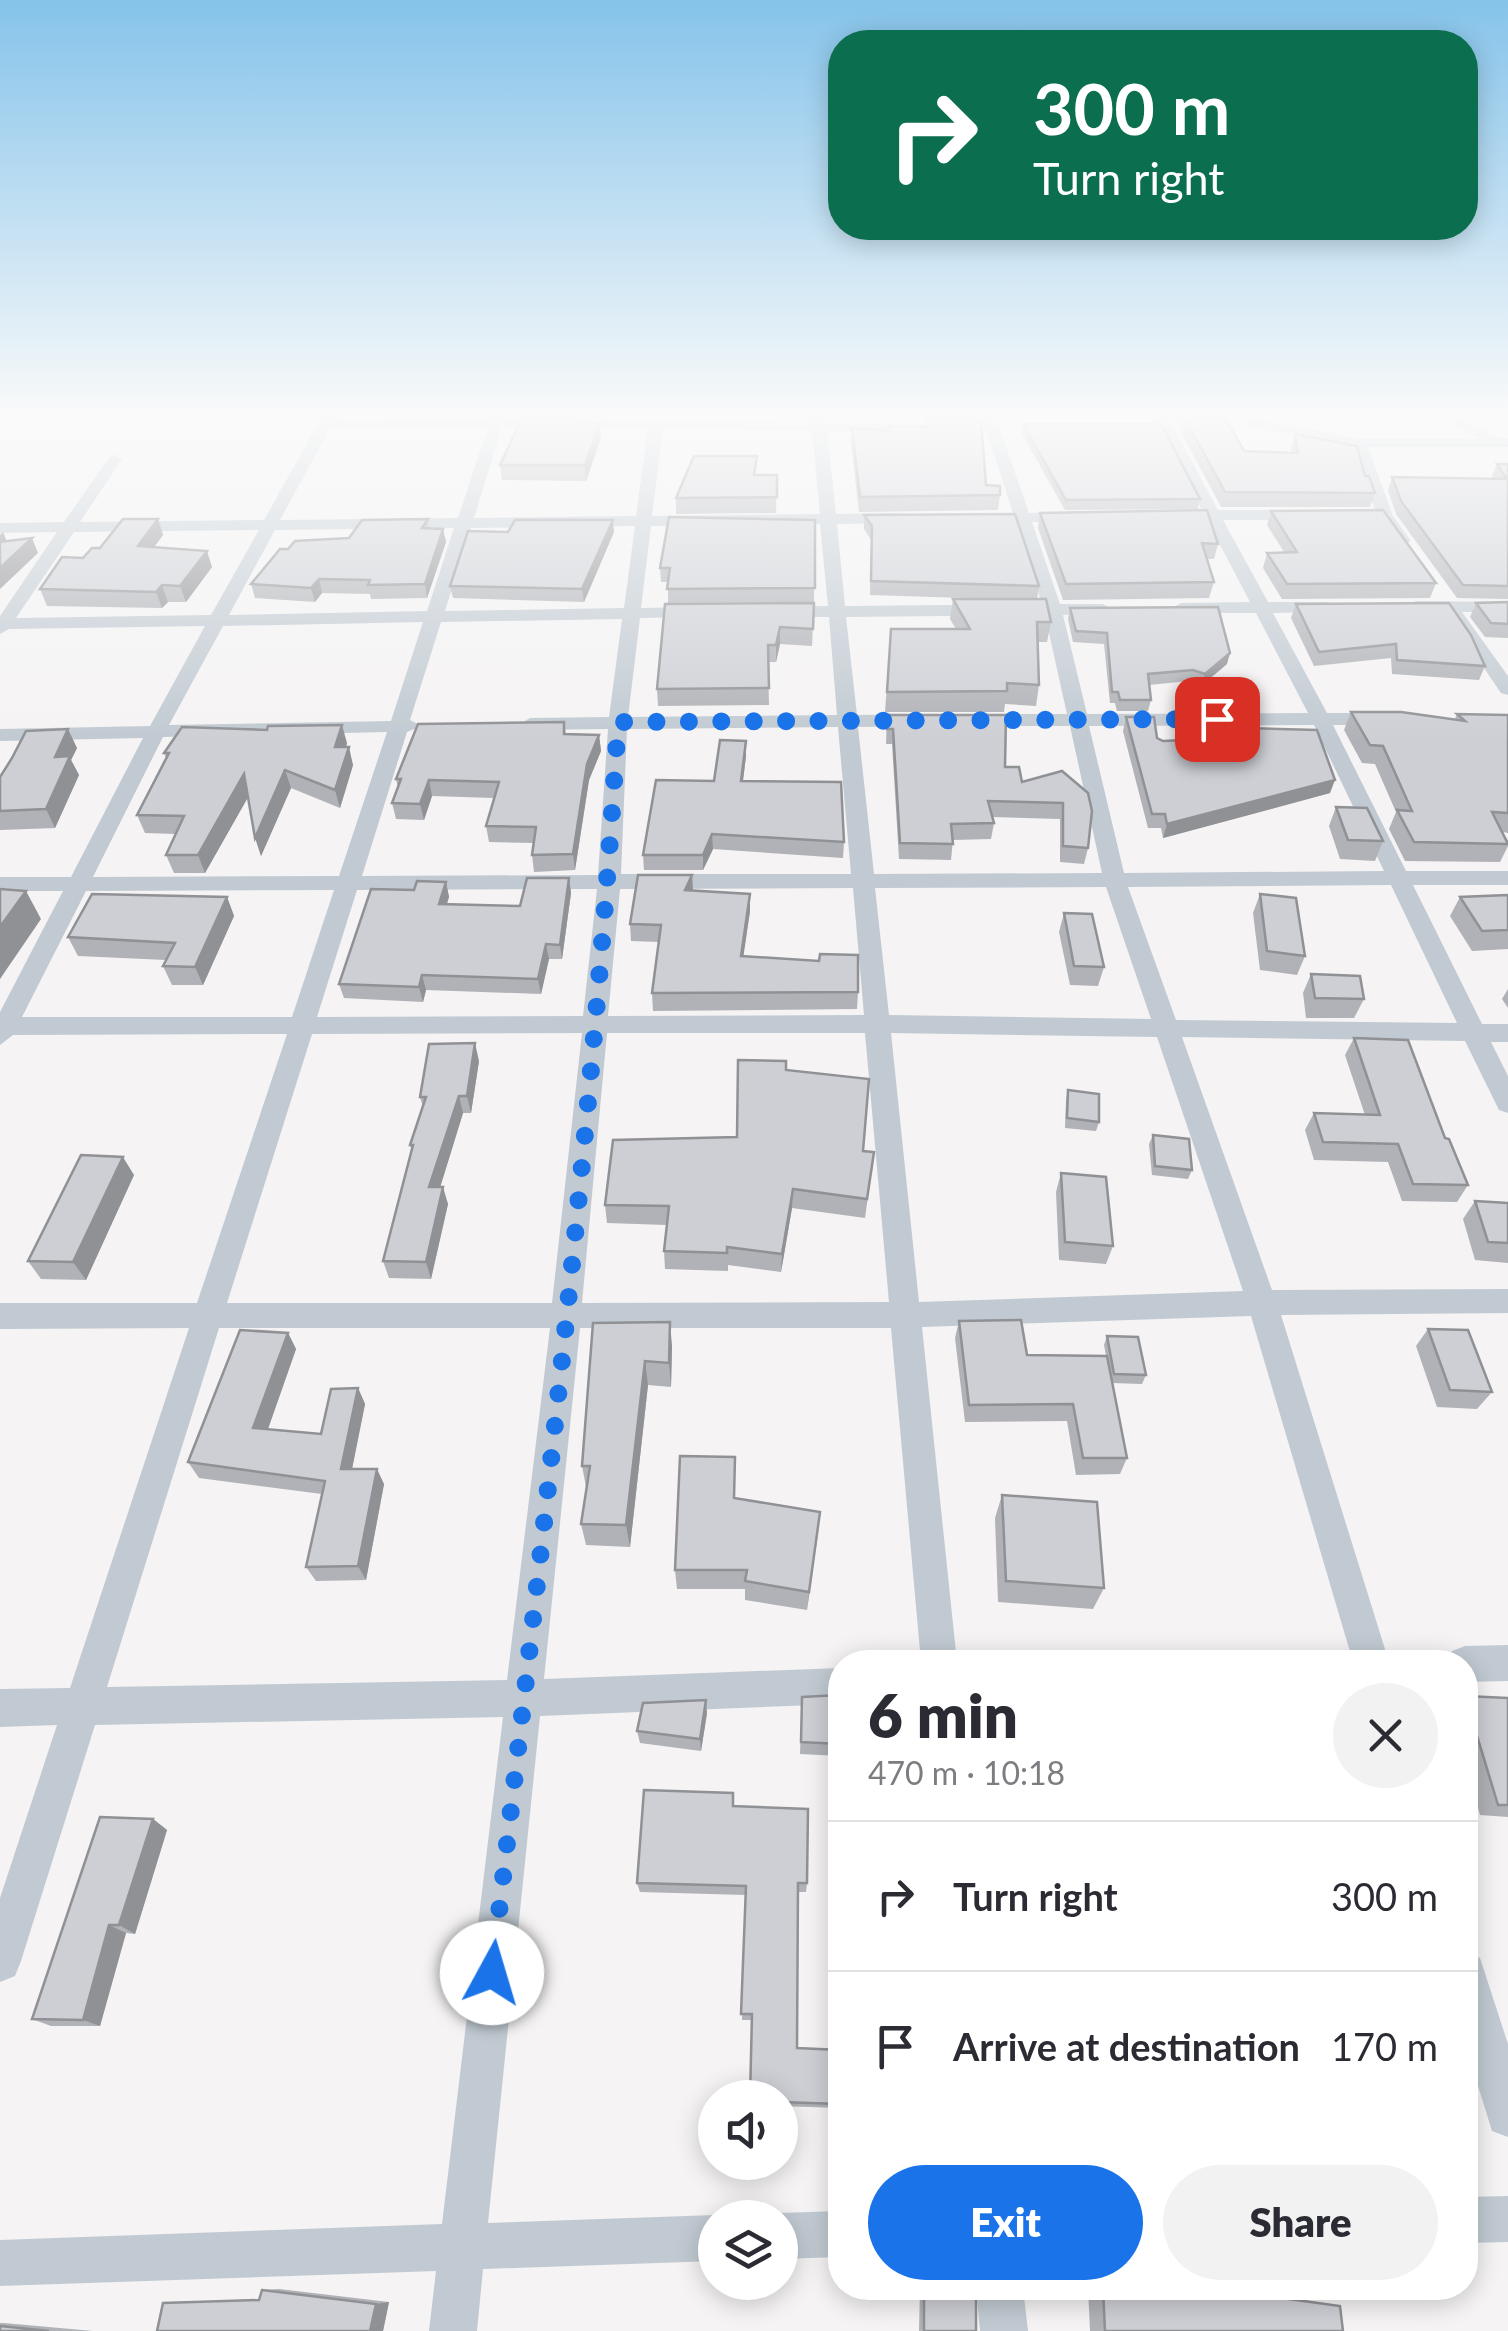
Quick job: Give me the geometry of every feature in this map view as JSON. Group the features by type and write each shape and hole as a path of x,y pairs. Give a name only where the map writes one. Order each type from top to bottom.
{"street":[{"path":"1,626 67,524"},
{"path":"0,1961 306,1025 346,884 463,524"},
{"path":"0,528 471,524"},
{"path":"453,2331 566,1317 592,1024 609,883 618,722 643,524"},
{"path":"829,524 938,1650"},
{"path":"1022,524 1053,610 1115,881 1170,1028 1262,1303 1367,1650"},
{"path":"1218,524 1320,718 1508,1103"},
{"path":"1383,524 1417,561"},
{"path":"270,526 156,732 2,1029 877,1024 1508,1032"},
{"path":"1393,606 1444,599 1508,607"},
{"path":"1444,599 1508,689"},
{"path":"1167,608 1356,607"},
{"path":"764,612 1129,609"},
{"path":"1,626 727,612"},
{"path":"508,724 1414,719"},
{"path":"0,734 434,726"},
{"path":"0,884 1508,878"},
{"path":"0,1316 905,1316 1262,1303 1508,1300"},
{"path":"1478,1664 1508,1663"},
{"path":"0,1708 522,1698 828,1686"},
{"path":"1478,2015 1508,2115"},
{"path":"1478,2220 1508,2219"},
{"path":"798,2235 828,2234"},
{"path":"0,2262 698,2239"},
{"path":"1001,2300 1004,2331"}],"building":[{"path":"119,524 154,524 138,546 207,551 180,586 162,585 156,592 40,589 62,557 83,558 92,548 100,548"},
{"path":"359,524 425,524 422,528 443,529 425,584 368,585 370,580 319,579 311,588 251,584 280,549 288,549 295,541 349,538"},
{"path":"513,524 611,524 582,589 450,586 468,531 508,532"},
{"path":"668,524 815,524 815,588 667,589 670,568 660,568"},
{"path":"1018,524 1039,586 871,581 872,526"},
{"path":"1044,524 1211,524 1218,544 1202,543 1214,582 1066,584"},
{"path":"1279,524 1393,524 1436,583 1287,584 1267,553 1297,552"},
{"path":"1418,524 1508,524 1508,586 1463,585"},
{"path":"32,538 0,568 0,542"},
{"path":"953,599 1046,599 1051,622 1037,622 1039,685 1007,683 1007,691 887,692 891,629 970,629"},
{"path":"1508,602 1508,624 1491,623 1476,603"},
{"path":"814,603 813,629 780,627 776,645 768,645 769,688 657,689 665,604"},
{"path":"1449,603 1471,635 1485,666 1397,660 1396,644 1319,652 1296,604"},
{"path":"1218,607 1230,653 1205,674 1193,670 1148,674 1151,700 1120,700 1118,692 1112,692 1107,633 1076,631 1070,608"},
{"path":"1351,712 1401,712 1465,721 1457,714 1508,715 1508,813 1492,812 1508,844 1414,842 1397,810 1412,811 1383,746 1370,745"},
{"path":"887,715 1006,715 1005,767 1019,767 1022,782 1062,771 1088,793 1092,811 1088,848 1063,846 1063,803 988,801 994,823 951,824 953,844 900,843 893,729 887,729"},
{"path":"1126,717 1154,717 1157,738 1163,741 1251,737 1247,728 1317,730 1335,780 1167,824 1165,814 1152,814"},
{"path":"564,722 564,734 599,735 587,764 573,854 532,855 536,827 486,826 499,782 429,780 420,804 392,803 401,779 396,779 418,724"},
{"path":"342,725 335,747 349,747 335,790 285,770 255,838 244,774 198,855 166,855 184,816 137,815 169,753 164,753 182,727 267,730 268,726"},
{"path":"68,729 55,757 70,756 46,809 0,811 0,777 26,731"},
{"path":"720,740 746,741 741,781 841,782 844,842 712,834 703,855 643,855 656,780 714,781"},
{"path":"1336,807 1367,808 1383,841 1348,840"},
{"path":"638,875 692,875 685,890 750,894 741,956 819,961 820,954 858,955 858,992 652,993 661,925 630,924"},
{"path":"527,878 569,878 560,945 546,944 538,979 422,975 419,987 339,984 371,889 414,890 417,881 446,882 439,904 520,906"},
{"path":"0,889 26,891 0,927"},
{"path":"92,894 227,897 195,967 163,966 175,943 68,937"},
{"path":"1260,894 1296,898 1305,956 1267,951"},
{"path":"1508,895 1508,930 1482,931 1460,897"},
{"path":"1064,913 1092,914 1104,967 1074,966"},
{"path":"1311,974 1360,976 1364,999 1315,998"},
{"path":"1354,1038 1408,1040 1445,1138 1449,1139 1468,1185 1413,1184 1398,1144 1323,1142 1314,1113 1380,1115"},
{"path":"475,1043 467,1096 459,1096 429,1187 443,1187 426,1262 383,1261 410,1145 426,1097 420,1097 429,1044"},
{"path":"738,1060 786,1061 786,1070 869,1079 863,1151 874,1152 867,1199 793,1189 782,1254 727,1247 727,1253 664,1251 669,1206 605,1205 613,1140 737,1137"},
{"path":"1068,1090 1099,1094 1099,1122 1067,1118"},
{"path":"1153,1135 1189,1139 1192,1170 1155,1166"},
{"path":"81,1155 123,1157 73,1262 28,1261"},
{"path":"1061,1173 1106,1177 1113,1246 1065,1242"},
{"path":"1475,1201 1508,1203 1508,1243 1488,1242"},
{"path":"1021,1320 1027,1355 1107,1356 1127,1458 1083,1458 1073,1404 969,1405 959,1321"},
{"path":"670,1322 669,1363 645,1361 626,1525 581,1524 590,1466 582,1466 593,1323"},
{"path":"1428,1329 1468,1330 1492,1392 1450,1390"},
{"path":"240,1330 288,1333 253,1428 321,1434 331,1389 358,1388 341,1469 377,1469 358,1566 306,1567 325,1481 188,1462"},
{"path":"1107,1336 1138,1337 1146,1375 1114,1374"},
{"path":"680,1456 735,1457 734,1498 820,1512 809,1592 745,1581 747,1570 675,1570"},
{"path":"1002,1495 1097,1502 1104,1588 1006,1581"},
{"path":"828,1696 828,1743 801,1742 802,1697"},
{"path":"1478,1697 1508,1698 1508,1805 1498,1805 1478,1739"},
{"path":"706,1700 700,1739 637,1731 643,1703"},
{"path":"644,1790 733,1793 733,1806 808,1809 807,1883 798,1883 797,2048 828,2049 828,2104 798,2103 798,2080 750,2080 752,2014 741,2014 746,1886 637,1883"},
{"path":"100,1817 153,1819 119,1925 109,1925 83,2020 32,2019"},
{"path":"262,2290 376,2304 370,2331 157,2331 163,2303 259,2300"},
{"path":"924,2300 976,2300 976,2331 924,2331"},
{"path":"1104,2300 1296,2300 1340,2306 1343,2331 1105,2331"},
{"path":"0,2326 49,2331 0,2331"}],"route":[{"path":"492,1973 566,1317 592,1024 609,883 618,722 1217,719"}]}
